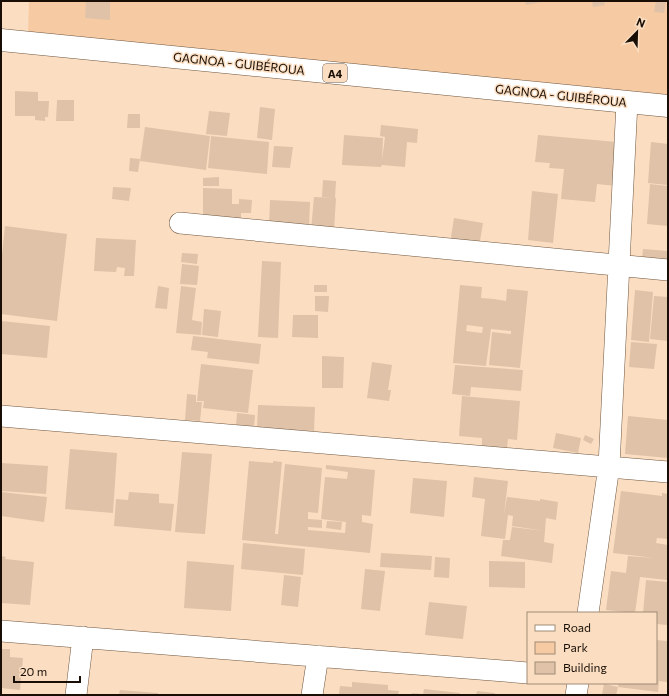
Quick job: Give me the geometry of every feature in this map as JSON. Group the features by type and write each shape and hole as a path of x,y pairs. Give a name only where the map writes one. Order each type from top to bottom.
{"main road":[{"name":"GAGNOA - GUIBÉROUA","path":"1,40 668,106"}],"street":[{"path":"588,612 609,466 628,102"},
{"path":"180,223 668,270"},
{"path":"1,416 668,472"},
{"path":"1,631 527,673"},
{"path":"76,695 83,637"},
{"path":"312,695 318,656"},
{"path":"576,695 578,684"}],"green space":[{"path":"29,1 668,1 668,103 28,35"}],"building":[{"path":"86,1 110,1 110,20 85,18"},
{"path":"525,1 541,1 541,2 526,5"},
{"path":"592,1 604,1 605,5 593,7"},
{"path":"656,1 666,1 664,13 654,12"},
{"path":"15,91 38,92 38,101 49,101 48,117 45,117 45,121 35,120 35,116 15,116"},
{"path":"57,100 74,100 74,121 56,121"},
{"path":"260,107 275,109 272,140 257,138"},
{"path":"209,111 230,113 227,136 206,134"},
{"path":"128,114 140,114 140,128 127,128"},
{"path":"381,125 418,129 417,143 407,142 405,167 382,165 381,167 342,165 344,135 383,138 382,160 385,137 380,136"},
{"path":"145,127 210,136 206,170 140,161"},
{"path":"538,135 617,142 616,186 597,184 595,202 561,199 564,169 549,168 550,163 535,162"},
{"path":"211,136 269,142 267,174 208,168"},
{"path":"651,142 668,144 668,185 648,183"},
{"path":"274,146 293,147 290,168 272,167"},
{"path":"130,158 140,159 138,172 129,171"},
{"path":"219,177 219,186 203,186 203,178"},
{"path":"323,180 336,181 335,198 322,197"},
{"path":"650,184 668,186 668,226 647,224"},
{"path":"113,187 131,188 129,201 112,199"},
{"path":"203,188 232,189 232,204 239,204 239,199 252,200 251,213 241,213 241,219 203,217"},
{"path":"532,191 558,194 553,243 528,240"},
{"path":"314,197 336,198 334,231 311,230"},
{"path":"270,200 310,202 309,227 269,226"},
{"path":"454,218 483,223 479,247 450,243"},
{"path":"5,226 67,234 57,321 1,314 1,264"},
{"path":"96,238 136,240 134,276 124,276 125,268 117,267 116,272 94,271"},
{"path":"643,249 668,251 668,262 642,260"},
{"path":"182,253 198,254 197,264 181,262"},
{"path":"262,261 281,262 278,338 258,337"},
{"path":"182,264 199,266 197,285 180,284"},
{"path":"314,285 327,285 327,292 314,292"},
{"path":"460,285 482,287 481,298 506,301 507,289 528,291 520,368 489,365 492,332 511,334 511,331 491,329 486,366 453,363","holes":["467,325 483,327 482,333 466,331"]},
{"path":"158,286 169,288 167,309 155,308"},
{"path":"181,286 196,288 192,320 202,322 201,335 176,333"},
{"path":"635,290 653,292 649,342 631,340"},
{"path":"315,296 329,296 328,312 315,311"},
{"path":"654,296 668,297 668,341 650,339"},
{"path":"204,309 221,311 218,337 202,335"},
{"path":"293,315 318,315 318,338 292,337"},
{"path":"1,321 50,326 47,358 1,354"},
{"path":"193,336 261,344 259,364 207,358 208,352 191,350"},
{"path":"631,342 657,344 654,369 629,367"},
{"path":"322,356 344,357 343,388 322,388"},
{"path":"372,362 392,365 388,390 391,390 389,401 367,398"},
{"path":"201,364 253,370 248,413 203,408 204,401 197,401"},
{"path":"455,365 523,370 521,391 471,387 470,396 452,394"},
{"path":"187,394 196,395 196,402 202,402 200,421 185,420"},
{"path":"462,396 520,401 517,440 508,439 507,448 482,446 482,438 459,436"},
{"path":"258,405 315,407 314,431 257,429"},
{"path":"237,413 255,415 254,427 236,426"},
{"path":"628,416 668,420 668,458 625,454"},
{"path":"556,433 581,438 578,453 553,448"},
{"path":"585,435 594,439 591,444 583,440"},
{"path":"70,449 117,453 113,513 65,509"},
{"path":"182,452 212,454 205,534 175,532"},
{"path":"249,461 273,463 273,461 282,462 275,534 278,534 285,464 322,468 318,513 308,512 308,519 322,520 322,528 308,527 308,530 345,533 346,522 321,519 325,477 347,479 348,472 326,469 326,465 375,470 371,516 362,515 362,522 373,524 370,553 242,540"},
{"path":"1,463 48,466 46,494 1,491"},
{"path":"474,477 508,481 504,515 507,497 540,501 540,499 558,502 556,520 546,518 545,531 512,526 513,516 508,515 505,539 481,536 485,499 472,497"},
{"path":"413,478 447,481 444,517 410,513"},
{"path":"621,491 662,496 662,493 668,494 668,539 657,538 656,543 668,545 667,580 640,577 635,612 606,610 611,571 626,573 628,556 654,558 613,553"},
{"path":"1,492 47,497 44,522 1,516"},
{"path":"129,492 159,494 159,503 174,504 171,531 114,526 116,499 128,500"},
{"path":"327,521 342,522 341,530 326,528"},
{"path":"512,527 545,531 544,542 554,544 552,563 501,556 503,540 510,540"},
{"path":"243,543 305,549 303,575 241,569"},
{"path":"381,553 432,556 431,570 380,567"},
{"path":"1,556 6,557 5,559 34,562 30,605 1,603"},
{"path":"435,557 450,558 449,578 434,577"},
{"path":"187,561 234,565 231,611 184,608"},
{"path":"489,561 525,562 525,588 489,587"},
{"path":"365,569 385,571 380,611 361,609"},
{"path":"284,575 301,577 298,607 281,605"},
{"path":"646,580 668,582 668,625 657,624 657,612 643,612"},
{"path":"429,602 467,606 463,639 425,635"},
{"path":"657,640 668,641 667,682 659,681 658,692 618,687 619,684 657,684"},
{"path":"1,649 10,649 10,657 23,658 20,690 1,688"},
{"path":"352,682 388,685 388,690 399,691 398,695 339,695 340,686 352,687"},
{"path":"604,684 618,687 616,695 602,695"},
{"path":"424,689 460,693 459,695 411,695 412,693 423,694"},
{"path":"120,690 158,693 158,695 119,695"},
{"path":"477,691 495,693 495,695 476,695"}]}
